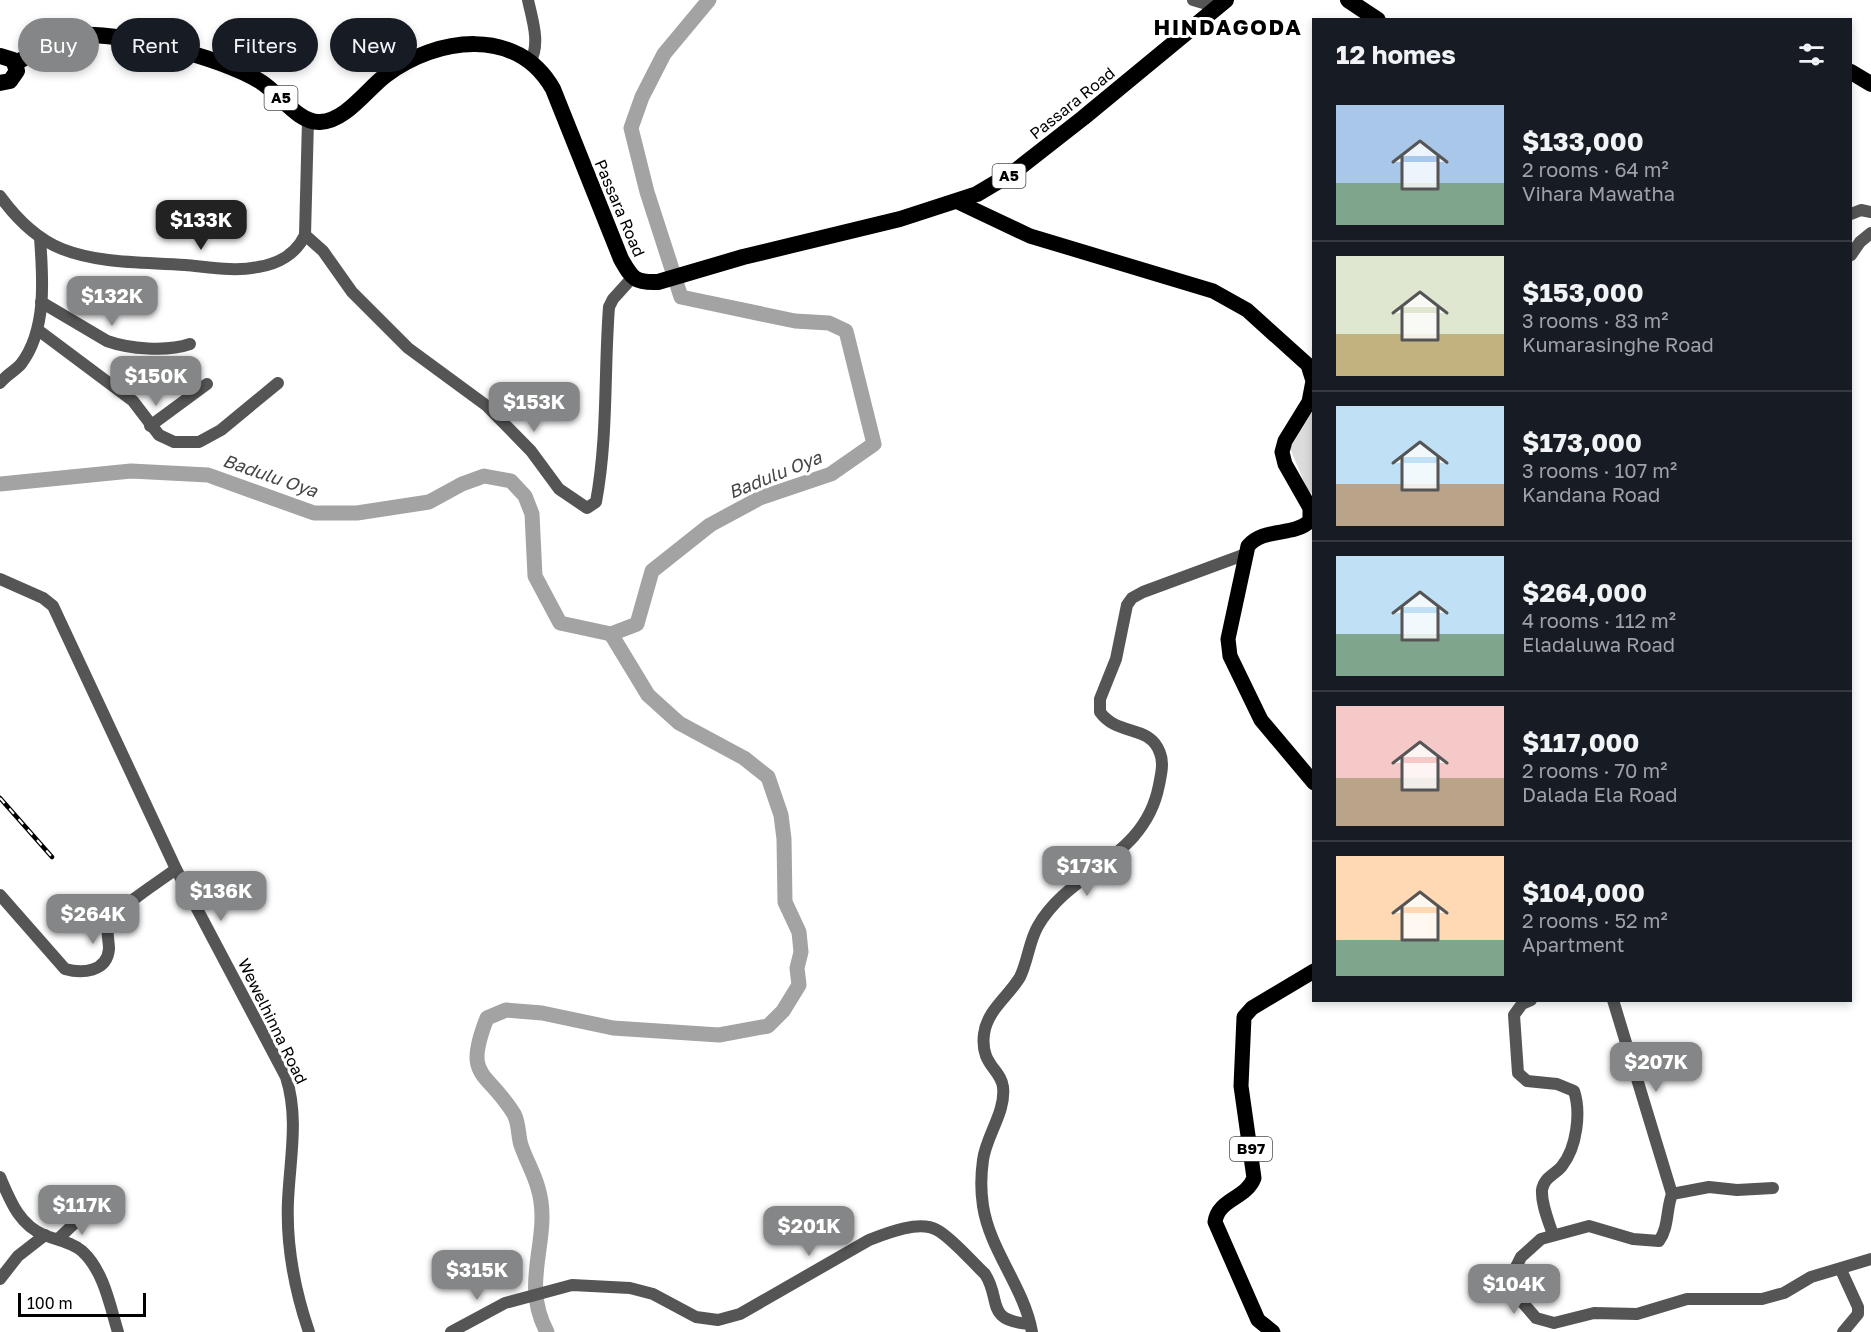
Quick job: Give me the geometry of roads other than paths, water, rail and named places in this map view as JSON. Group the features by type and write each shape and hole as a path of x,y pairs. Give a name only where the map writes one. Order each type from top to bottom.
{"highway":[{"path":"1348,0 1375,18"},
{"name":"Passara Road","path":"308,120 318,122 333,119 396,68 436,50 488,44 512,50 544,75 558,99 621,259 632,278 644,282 658,282 743,257 900,219 958,202 987,190 1014,172 1222,3"},
{"name":"A5","path":"8,59 69,36 155,44 200,56 253,77 308,120"},
{"path":"0,83 14,79 17,71 8,59"},
{"path":"1852,73 1871,84"}],"main road":[{"path":"958,202 1030,236 1213,291 1247,310 1311,364"},
{"path":"1312,386 1309,402 1285,441 1282,452 1285,464 1310,508 1310,521 1300,527 1260,536 1248,546 1228,639 1230,656 1261,720 1312,781"},
{"name":"B97","path":"1273,1332 1258,1320 1215,1222 1216,1214 1222,1207 1248,1189 1254,1178 1241,1086 1244,1017 1252,1008 1312,972"}],"street":[{"path":"528,0 536,43 530,62"},
{"path":"1193,0 1222,3"},
{"path":"0,196 40,238 63,250 101,259 234,269 258,268 281,260 299,248 305,235 308,120"},
{"path":"1852,214 1861,210 1871,212"},
{"path":"1852,254 1860,242 1871,233"},
{"path":"305,235 323,251 352,292 408,348 487,406 531,451 559,489 587,508 596,502 600,481 607,395 604,365 609,307 613,299 632,278"},
{"path":"0,383 20,364 38,330 41,302 40,238"},
{"path":"41,302 107,341 119,345 176,348 190,344"},
{"path":"38,330 133,401 150,426 159,435 174,442 199,442 221,430 279,383"},
{"path":"150,426 207,384"},
{"path":"1031,1328 992,1234 983,1205 982,1160 1004,1098 1004,1084 988,1063 984,1032 992,1012 1020,977 1038,926 1055,904 1119,851 1148,821 1156,800 1162,770 1160,754 1153,741 1141,733 1116,728 1100,712 1100,699 1116,659 1127,604 1143,592 1246,554"},
{"name":"Wewelhinna Road","path":"0,579 44,598 53,606 176,869 286,1077 292,1097 294,1129 288,1202 288,1253 295,1290 309,1332"},
{"path":"0,895 65,969 77,973 96,970 105,959 109,950 107,932 111,919 176,869"},
{"path":"1526,1002 1522,1004 1514,1015 1518,1073 1527,1081 1557,1084 1574,1091 1579,1105 1576,1130 1567,1158 1562,1167 1546,1179 1542,1190 1553,1235"},
{"path":"1614,1002 1672,1194 1667,1208 1666,1232 1659,1240 1633,1239 1589,1226 1541,1239 1521,1257 1514,1271 1523,1302 1536,1318 1554,1323 1594,1313 1637,1314 1687,1299 1762,1299 1784,1293 1811,1277 1841,1270 1871,1259"},
{"path":"0,1177 15,1211 33,1230 58,1239 83,1252 99,1273 118,1332"},
{"path":"1672,1194 1709,1187 1737,1190 1773,1188"},
{"path":"58,1239 78,1220 94,1215"},
{"path":"451,1332 516,1300 554,1292 572,1285 630,1288 653,1294 696,1317 718,1320 740,1314 869,1240 891,1232 918,1227 936,1229 985,1274 991,1283 993,1302 1000,1313 1013,1323 1031,1328"},
{"path":"0,1279 18,1256 45,1235"},
{"path":"1841,1270 1858,1307 1858,1314 1843,1332"}],"waterway":[{"name":"Badulu Oya","path":"0,484 131,471 208,475 314,513 357,513 429,502 462,484 484,476 511,481 525,496 532,514 535,576 560,623 611,634 637,624 652,571 710,525 760,498 831,474 874,444 846,331 829,323 795,321 681,297 647,192 631,128 642,97 664,54 709,0"},
{"path":"547,1332 539,1313 536,1295 542,1206 536,1182 521,1145 516,1118 504,1099 481,1072 478,1063 477,1052 487,1018 506,1010 542,1013 613,1028 719,1035 768,1026 783,1011 799,985 797,968 801,952 799,932 785,902 784,839 781,815 768,777 744,758 679,723 648,695 611,634"}],"railway":[{"path":"0,798 52,857"}],"district":[{"name":"HINDAGODA","path":"1228,27"}]}
